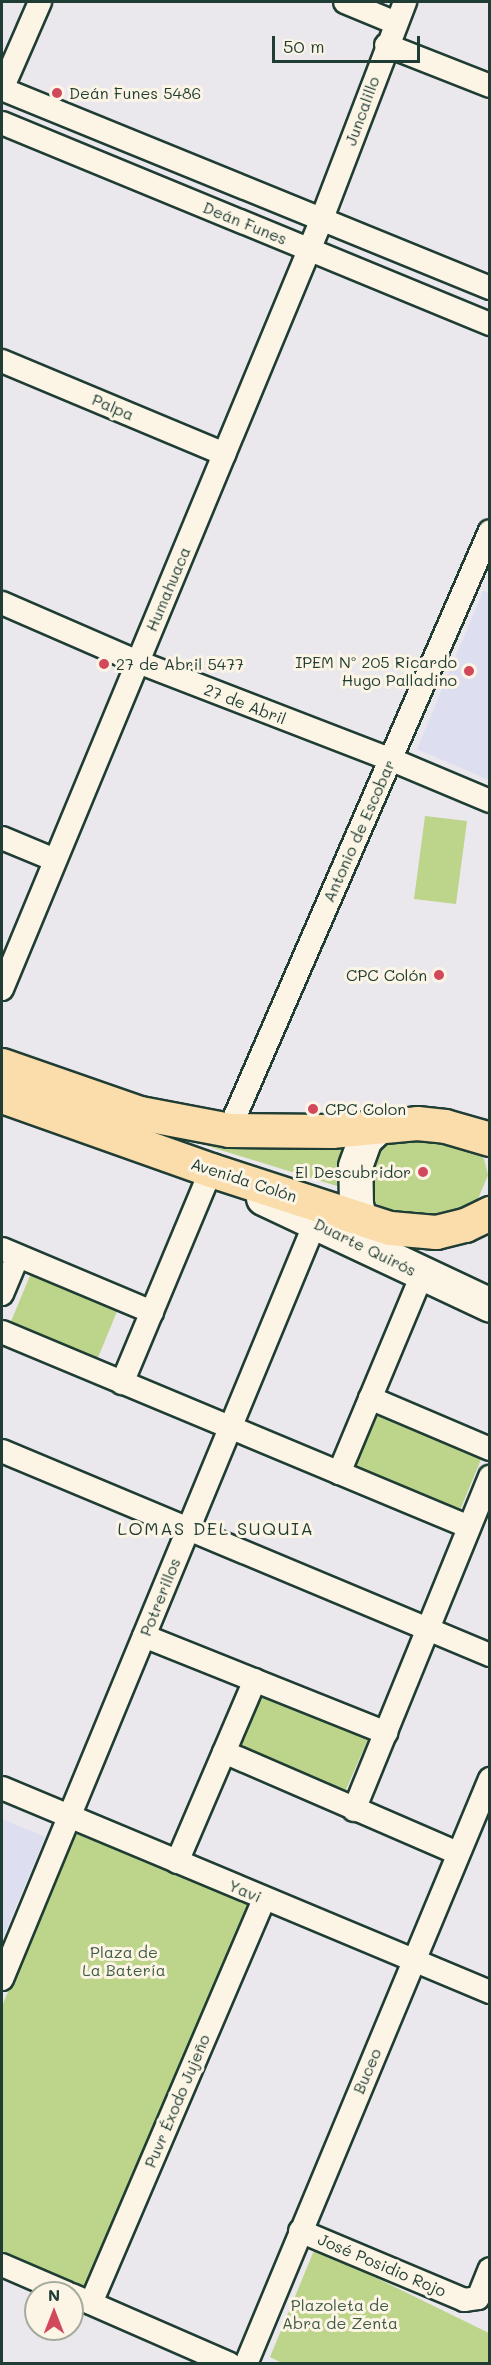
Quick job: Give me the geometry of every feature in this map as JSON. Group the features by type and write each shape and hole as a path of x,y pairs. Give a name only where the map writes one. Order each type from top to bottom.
{"main road":[{"path":"2,1065 140,1113 229,1130 293,1132 417,1123 438,1125 489,1139"},
{"name":"Avenida Colón","path":"2,1096 211,1170 406,1232 436,1232 465,1225 489,1213"},
{"path":"369,1249 359,1218 354,1182 355,1166 365,1139 379,1126"},
{"name":"Duarte Quirós","path":"211,1170 422,1275 489,1305"}],"street":[{"path":"2,89 40,2"},
{"path":"345,2 396,23"},
{"name":"Juncalillo","path":"321,221 386,45 405,2"},
{"path":"386,45 489,86"},
{"name":"Deán Funes","path":"2,89 489,288"},
{"name":"Deán Funes","path":"2,123 489,324"},
{"name":"Humahuaca","path":"2,989 321,221"},
{"name":"Palpa","path":"2,361 224,454"},
{"name":"Antonio de Escobar","path":"229,1130 489,531"},
{"name":"27 de Abril","path":"2,603 138,662 390,759 489,801"},
{"path":"2,838 55,860"},
{"path":"122,1383 211,1170"},
{"path":"315,1223 359,1218"},
{"name":"Potrerillos","path":"2,1979 315,1223"},
{"path":"2,1294 10,1252 152,1312"},
{"path":"339,1473 422,1275"},
{"path":"2,1332 469,1527"},
{"path":"370,1398 489,1449"},
{"path":"2,1451 489,1655"},
{"path":"354,1810 489,1478"},
{"path":"144,1636 386,1733"},
{"path":"177,1862 255,1680"},
{"path":"224,1752 457,1853"},
{"name":"Buceo","path":"246,2364 489,1779"},
{"name":"Yavi","path":"2,1788 489,1992"},
{"name":"Puvr Éxodo Jujeño","path":"84,2295 264,1899"},
{"name":"José Posidio Rojo","path":"300,2231 464,2300 477,2298 489,2269"},
{"path":"2,2265 39,2281"},
{"path":"84,2300 230,2364"}],"shaded area":[{"name":"IPEM Nº 205 Ricardo Hugo Palladino","path":"483,591 490,593 489,780 417,749"},
{"path":"2,1819 45,1837 2,1940"}],"green space":[{"path":"425,816 467,821 456,904 414,899"},
{"path":"111,1116 347,1143 338,1163 337,1186"},
{"path":"432,1135 479,1152 484,1159 488,1175 478,1199 465,1209 436,1215 398,1213 375,1203 367,1179 380,1143"},
{"path":"31,1273 118,1309 97,1360 10,1324"},
{"path":"374,1414 482,1457 458,1515 351,1471"},
{"path":"262,1692 369,1737 344,1794 237,1749"},
{"name":"Plaza de La Batería","path":"77,1830 251,1905 84,2286 84,2281 72,2281 2,2251 2,2006"},
{"name":"Plazoleta de Abra de Zenta","path":"315,2248 489,2333 489,2363 284,2364 270,2357"}],"place":[{"name":"Deán Funes 5486","path":"57,93"},
{"name":"27 de Abril 5477","path":"104,664"},
{"name":"IPEM Nº 205 Ricardo Hugo Palladino","path":"469,671"},
{"name":"CPC Colón","path":"439,975"},
{"name":"CPC Colon","path":"313,1109"},
{"name":"El Descubridor","path":"423,1172"}],"district":[{"name":"LOMAS DEL SUQUIA","path":"216,1528"}]}
